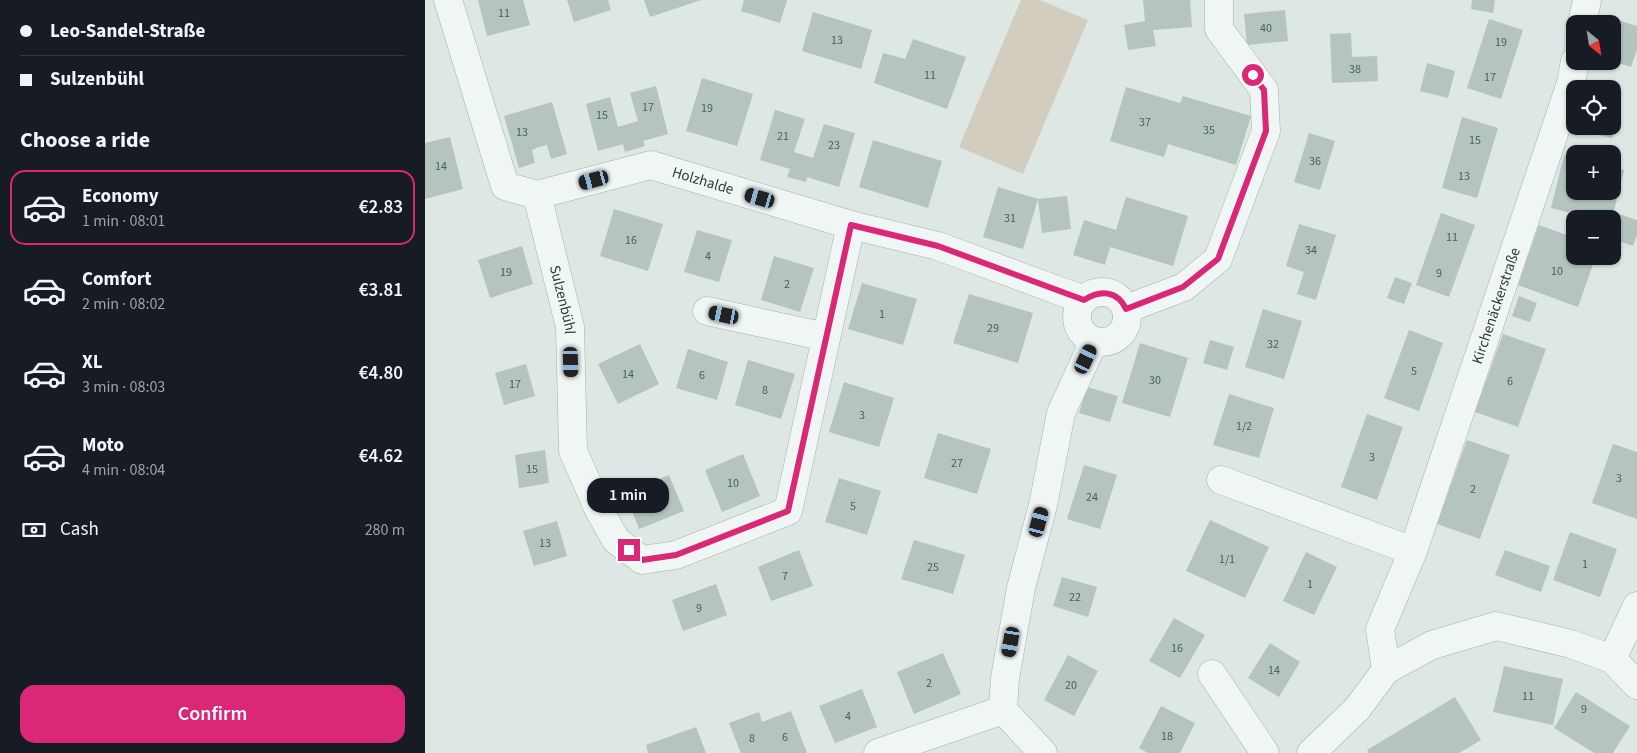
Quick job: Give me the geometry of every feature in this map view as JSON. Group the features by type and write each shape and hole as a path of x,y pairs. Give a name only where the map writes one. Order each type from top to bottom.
{"street":[{"path":"448,0 505,186 537,195"},
{"path":"1126,309 1183,287 1218,259 1266,131 1264,90 1219,29 1219,0"},
{"path":"1584,15 1587,0"},
{"name":"Kirchenäckerstraße","path":"1386,670 1380,630 1413,550 1571,83 1573,70"},
{"name":"Holzhalde","path":"537,195 651,165 851,225 938,246 1084,300"},
{"name":"Sulzenbühl","path":"537,195 570,327 573,452 599,510 616,540 642,560 676,555 788,511 851,225"},
{"path":"1107,292 1116,296 1126,309 1127,322 1119,336 1108,342 1095,341 1085,336 1078,325 1078,311 1084,300 1095,293 1107,292"},
{"path":"707,311 826,337"},
{"path":"1043,753 1003,710 1005,678 1021,588 1043,505 1061,413 1095,341"},
{"path":"1221,480 1413,550"},
{"path":"1612,659 1637,606"},
{"path":"1311,753 1357,709 1386,670 1432,646 1496,626 1571,644 1612,659 1637,685"},
{"path":"1212,674 1265,753"},
{"path":"878,753 1003,710"}],"shaded area":[{"path":"1021,0 1040,0 1088,20 1023,174 959,147"}],"building":[{"path":"478,0 523,0 530,25 487,36"},
{"path":"567,0 608,0 611,10 574,22"},
{"path":"644,0 701,0 650,17"},
{"path":"744,0 787,0 780,23 741,11"},
{"path":"1143,0 1190,0 1192,27 1153,30 1156,46 1128,50 1124,25 1145,21"},
{"path":"1472,0 1495,0 1493,13 1471,9"},
{"path":"1285,10 1288,41 1247,45 1244,14"},
{"path":"813,12 872,30 861,69 802,51"},
{"path":"1489,19 1523,30 1501,99 1467,88"},
{"path":"1621,21 1637,26 1637,50 1631,67 1621,64"},
{"path":"1351,33 1352,57 1377,56 1378,81 1332,83 1330,34"},
{"path":"913,39 966,57 947,109 874,83 883,53 905,59"},
{"path":"1427,63 1455,71 1448,98 1420,91"},
{"path":"702,78 753,94 737,146 686,131"},
{"path":"656,86 668,134 643,141 645,146 625,152 623,144 598,151 586,104 610,97 618,127 638,121 630,93"},
{"path":"1126,87 1180,103 1183,96 1251,116 1236,165 1168,144 1164,157 1110,141"},
{"path":"552,102 567,154 551,159 547,145 539,147 532,150 535,163 519,168 504,116"},
{"path":"775,110 805,119 794,152 813,158 824,124 855,133 839,187 807,177 806,182 787,177 790,169 760,160"},
{"path":"1462,117 1498,128 1477,198 1442,188"},
{"path":"1309,133 1335,141 1320,190 1294,182"},
{"path":"1599,135 1613,135 1612,138"},
{"path":"450,137 463,189 425,199 425,143"},
{"path":"873,140 942,161 928,208 859,187"},
{"path":"1564,155 1566,156 1566,200 1617,200 1614,210 1566,210 1566,212 1551,208"},
{"path":"1621,169 1624,170 1621,182"},
{"path":"998,187 1038,199 1023,249 983,237"},
{"path":"1067,196 1071,229 1042,233 1038,199"},
{"path":"1126,197 1188,216 1173,266 1110,247 1105,265 1073,255 1084,220 1116,230"},
{"path":"614,209 663,224 648,271 600,256"},
{"path":"1441,213 1475,225 1449,297 1416,285"},
{"path":"1621,215 1637,220 1637,235 1633,246 1621,242"},
{"path":"1299,224 1336,235 1316,300 1297,294 1304,272 1286,266"},
{"path":"1539,225 1566,235 1566,265 1593,265 1578,307 1518,285"},
{"path":"697,230 732,240 719,282 684,272"},
{"path":"522,246 533,284 490,298 478,260"},
{"path":"774,256 814,268 800,312 761,300"},
{"path":"1395,277 1412,283 1404,304 1387,298"},
{"path":"862,283 917,299 903,345 848,329"},
{"path":"969,294 1033,313 1018,363 953,343"},
{"path":"1519,296 1537,303 1530,322 1512,316"},
{"path":"1263,309 1302,321 1284,379 1245,367"},
{"path":"1409,330 1443,343 1419,411 1384,398"},
{"path":"1503,334 1546,349 1518,427 1475,412"},
{"path":"1210,340 1234,347 1227,370 1203,363"},
{"path":"1140,343 1188,358 1170,417 1122,403"},
{"path":"640,344 659,384 618,404 598,364"},
{"path":"688,349 728,362 717,400 676,388"},
{"path":"748,360 795,374 781,419 735,405"},
{"path":"526,364 535,396 504,405 495,373"},
{"path":"844,382 894,398 879,447 829,432"},
{"path":"1087,387 1118,396 1110,422 1079,413"},
{"path":"1229,394 1274,408 1259,458 1213,445"},
{"path":"1367,414 1403,427 1377,500 1341,487"},
{"path":"938,433 991,449 977,494 924,478"},
{"path":"1467,440 1510,455 1480,539 1437,524"},
{"path":"1613,444 1637,452 1637,519 1592,503"},
{"path":"545,450 549,483 519,488 515,455"},
{"path":"743,454 760,496 722,512 705,470"},
{"path":"1084,465 1117,475 1100,529 1067,519"},
{"path":"669,475 684,511 639,529 625,493"},
{"path":"839,478 881,491 867,535 825,522"},
{"path":"1210,520 1269,547 1245,598 1186,571"},
{"path":"557,521 567,556 534,566 523,531"},
{"path":"1570,532 1617,549 1600,597 1553,580"},
{"path":"914,540 965,555 953,594 901,579"},
{"path":"799,550 813,586 771,601 758,567"},
{"path":"1505,550 1550,566 1541,592 1495,575"},
{"path":"1306,552 1337,567 1314,615 1283,601"},
{"path":"1062,577 1097,587 1088,617 1053,606"},
{"path":"716,584 727,615 683,631 672,600"},
{"path":"1174,618 1205,635 1180,678 1149,661"},
{"path":"1270,643 1300,662 1279,697 1248,678"},
{"path":"943,653 961,694 914,714 897,672"},
{"path":"1068,655 1098,671 1074,716 1044,700"},
{"path":"1504,666 1563,679 1553,725 1493,712"},
{"path":"862,689 877,727 835,743 819,706"},
{"path":"1576,692 1630,726 1613,753 1594,753 1554,728"},
{"path":"1455,697 1481,740 1459,753 1369,753 1367,750"},
{"path":"1161,706 1195,723 1180,753 1148,753 1139,748"},
{"path":"791,711 807,753 741,753 729,723 759,712 762,722"},
{"path":"696,727 706,753 648,753 646,745"}],"route":[{"path":"629,550 642,560 676,555 788,511 851,225 938,246 1084,300 1095,293 1107,292 1116,296 1126,309 1183,287 1218,259 1266,131 1264,90 1253,75"}]}
